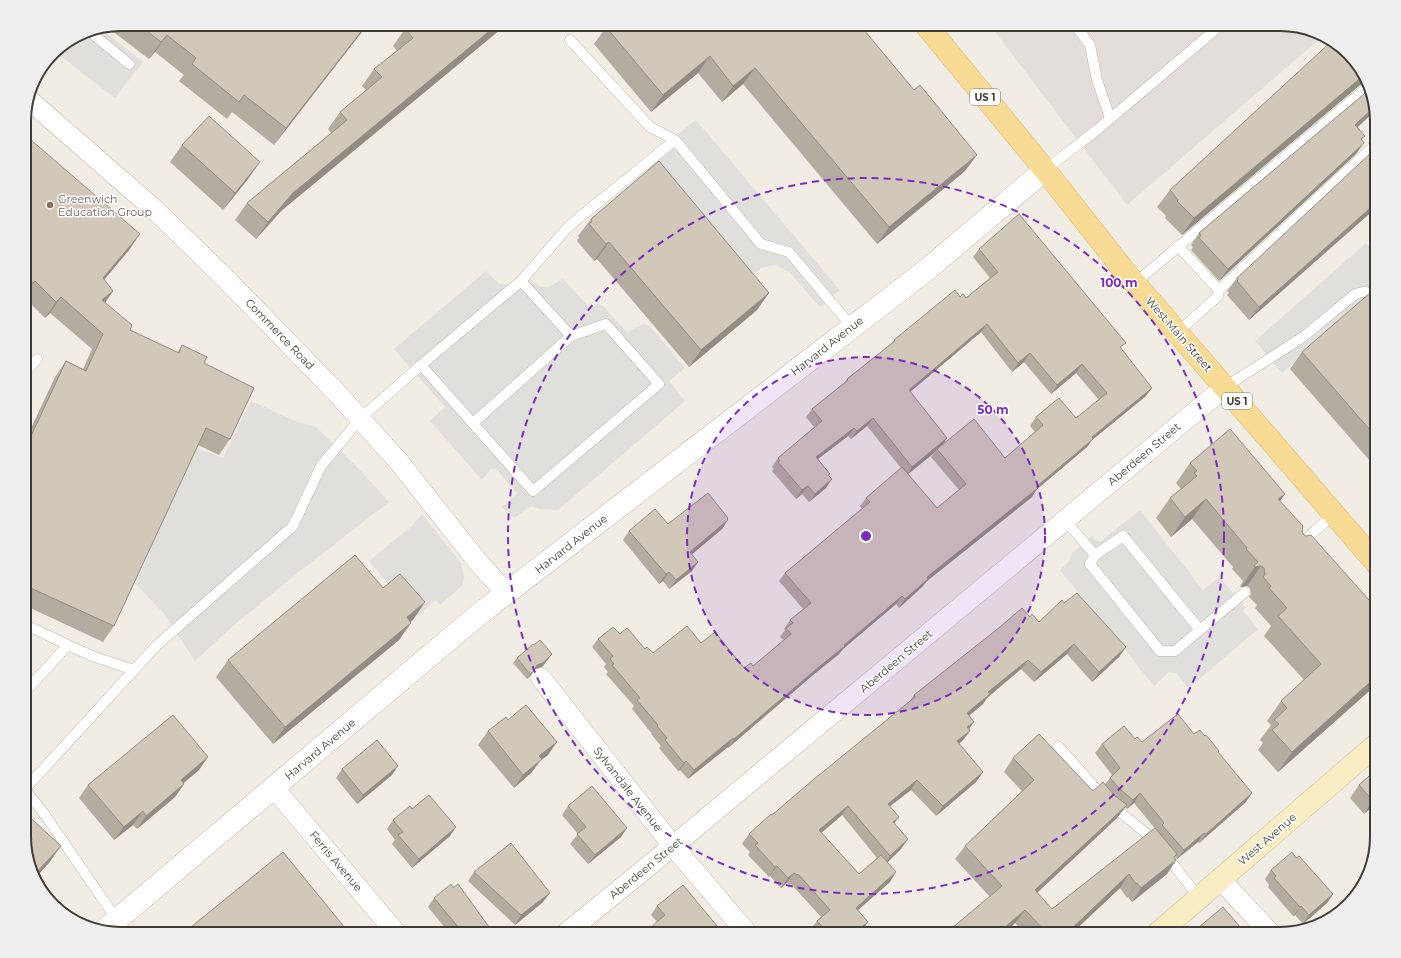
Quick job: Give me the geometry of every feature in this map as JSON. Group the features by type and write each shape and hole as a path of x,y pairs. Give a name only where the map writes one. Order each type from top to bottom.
{"main road":[{"name":"West Main Street","path":"931,31 1045,170 1135,283 1370,556"},
{"name":"West Avenue","path":"1165,927 1370,750"}],"street":[{"name":"Commerce Road","path":"33,103 154,209 222,275 334,390 399,462 478,562 507,594"},
{"name":"Harvard Avenue","path":"111,925 478,616 924,272 1045,170"},
{"name":"Aberdeen Street","path":"574,927 674,846 1225,386"},
{"name":"Sylvandale Avenue","path":"541,678 674,846 742,927"},
{"name":"Ferris Avenue","path":"274,788 391,927"},
{"path":"1220,879 1265,927"}],"lane":[{"path":"1082,31 1090,44 1097,80 1110,118"},
{"path":"1045,170 1110,118 1214,31"},
{"path":"94,35 129,64"},
{"path":"570,40 650,127 675,140 760,244 789,252 852,327"},
{"path":"1135,283 1364,90"},
{"path":"31,780 156,646 293,526 321,466 360,419 421,365 522,281 569,226 675,140"},
{"path":"1178,332 1218,296 1218,291 1370,150"},
{"path":"1178,246 1218,291"},
{"path":"522,281 571,336"},
{"path":"1225,386 1303,337 1354,295 1361,292 1368,292 1370,294"},
{"path":"421,365 533,491 659,384 606,324 571,336 473,423"},
{"path":"31,366 37,359"},
{"path":"1294,550 1334,514"},
{"path":"1065,520 1095,555"},
{"path":"1200,630 1123,536 1095,555 1090,564 1160,651 1175,651 1200,630 1245,592"},
{"path":"31,627 92,656 134,670"},
{"path":"31,685 68,645"},
{"path":"1058,746 1109,803 1147,834 1170,860 1198,898"},
{"path":"31,797 45,815 111,925"}],"shaded area":[{"path":"994,31 1280,31 1304,34 1319,40 1127,205"},
{"path":"106,33 143,62 115,98 59,55 71,46 86,38"},
{"path":"696,120 840,290 820,307 789,272 775,265 761,268 744,283 642,163"},
{"path":"1366,243 1370,248 1370,313 1361,305 1282,373 1255,341"},
{"path":"486,271 498,283 505,285 512,282 520,273 541,287 549,287 563,279 590,308 599,304 603,306 628,333 632,329 644,324 650,326 685,368 669,381 685,401 558,510 539,509 531,506 514,518 502,507 517,493 496,469 491,469 482,480 430,421 445,407 394,349"},
{"path":"251,401 297,422 316,427 358,468 389,502 300,571 234,625 195,661 165,615 136,584 156,536 197,448 223,458"},
{"path":"1140,510 1203,590 1219,577 1245,607 1243,611 1258,629 1189,688 1176,673 1169,672 1154,686 1060,570 1069,561 1072,553 1092,536 1096,541 1101,541"},
{"path":"422,514 461,563 464,577 463,585 440,605 436,600 416,617 369,561 412,526"}],"building":[{"path":"147,31 362,31 286,128 244,95 239,102 192,64 196,58 167,35 161,42"},
{"path":"407,31 490,31 293,193 268,222 247,203 347,120 340,112 382,77 374,69 413,38"},
{"path":"609,31 865,31 914,90 920,85 977,155 889,227 755,68 733,86 710,56 663,95"},
{"path":"1328,45 1339,53 1355,71 1360,79 1194,218 1177,201 1178,200 1170,190"},
{"path":"1365,93 1369,111 1355,125 1365,136 1361,139 1364,143 1228,269 1199,238 1201,235 1199,233"},
{"path":"209,116 260,162 235,193 182,145"},
{"path":"31,140 140,234 103,278 113,291 102,300 132,325 130,330 179,353 182,345 207,357 204,363 254,388 230,439 206,428 114,626 31,588 31,436 66,361 86,371 103,334 61,297 56,302 35,281 31,284"},
{"path":"1370,154 1370,208 1259,307 1237,281 1237,278"},
{"path":"659,161 769,293 701,350 609,242 606,244 589,224 592,221 591,219"},
{"path":"1019,214 1126,343 1120,347 1152,388 1092,437 1093,439 1036,487 1038,488 927,577 928,579 905,599 902,596 734,739 733,738 694,770 686,761 684,763 665,740 667,738 657,726 658,725 637,700 640,698 612,665 614,664 610,659 613,656 598,639 613,627 620,634 627,628 645,649 647,647 653,653 687,626 701,643 715,632 744,668 751,663 753,666 791,634 786,628 793,623 790,620 811,603 785,573 870,502 866,498 902,467 937,508 966,484 937,449 974,419 1005,458 1043,425 1036,417 1059,398 1076,418 1107,393 1082,364 1057,385 1030,353 1018,363 987,324 909,390 947,438 912,467 873,418 857,431 854,428 816,457 830,474 828,475 832,479 815,494 808,486 802,490 778,462 780,461 778,458 822,421 812,409 955,290 960,297 963,294 966,298 998,272 979,249"},
{"path":"1370,293 1370,430 1302,352"},
{"path":"1230,429 1285,494 1278,499 1303,526 1303,534 1306,536 1311,535 1370,601 1370,682 1292,752 1272,730 1279,724 1274,720 1287,708 1281,701 1321,664 1278,616 1287,608 1269,588 1271,586 1263,577 1265,574 1264,568 1261,566 1254,566 1258,562 1206,499 1185,517 1170,498 1197,476 1194,473 1197,471 1190,463"},
{"path":"708,493 728,520 690,552 698,562 676,580 669,572 666,574 629,531 655,509 668,524"},
{"path":"355,555 383,588 400,574 425,602 407,617 411,623 285,727 228,660"},
{"path":"1077,593 1126,647 1099,672 1074,644 1041,672 1028,660 988,692 990,694 967,713 974,722 967,727 970,731 957,741 983,772 943,806 917,780 888,804 899,817 893,822 908,839 890,856 848,806 819,830 859,874 881,855 896,872 856,908 868,922 862,927 822,927 817,921 830,910 798,874 797,875 794,873 788,878 777,866 775,867 755,845 758,843 749,834 771,814 772,815 915,697 914,695 1022,608 1030,617 1032,614 1039,622 1062,600 1064,603"},
{"path":"540,640 552,654 545,662 537,665 530,674 517,658"},
{"path":"526,705 557,742 539,756 542,759 523,775 488,731 506,717 508,720"},
{"path":"1178,714 1194,734 1200,730 1205,736 1206,735 1252,793 1206,834 1204,833 1184,850 1162,825 1164,823 1140,793 1133,800 1110,778 1120,768 1102,744 1124,726 1135,739 1137,737 1142,742"},
{"path":"173,715 208,757 181,780 184,784 146,816 143,811 124,827 88,785"},
{"path":"1039,734 1093,791 1103,782 1114,795 1127,805 1035,890 1052,909 1155,828 1177,854 1174,857 1176,860 1141,888 1129,874 1073,927 1041,927 1025,910 1005,927 953,927 1002,886 965,846 1034,780 1013,758"},
{"path":"377,740 398,766 363,795 342,769"},
{"path":"1370,775 1370,798 1359,785"},
{"path":"592,786 627,828 595,855 577,834 586,827 568,806"},
{"path":"429,795 456,827 419,859 398,835 403,832 393,820 410,806 412,809"},
{"path":"31,818 61,846 38,871 34,861 31,843"},
{"path":"511,843 550,893 521,915 474,872"},
{"path":"283,852 344,927 191,927"},
{"path":"1292,852 1296,858 1299,856 1333,894 1309,915 1274,878 1276,876 1271,870"},
{"path":"451,884 453,888 458,884 489,927 458,927 434,898"},
{"path":"683,885 717,926 651,927 665,915 657,906"},
{"path":"1223,907 1240,927 1199,927"}],"place":[{"name":"Greenwich Education Group","path":"50,205"}]}
